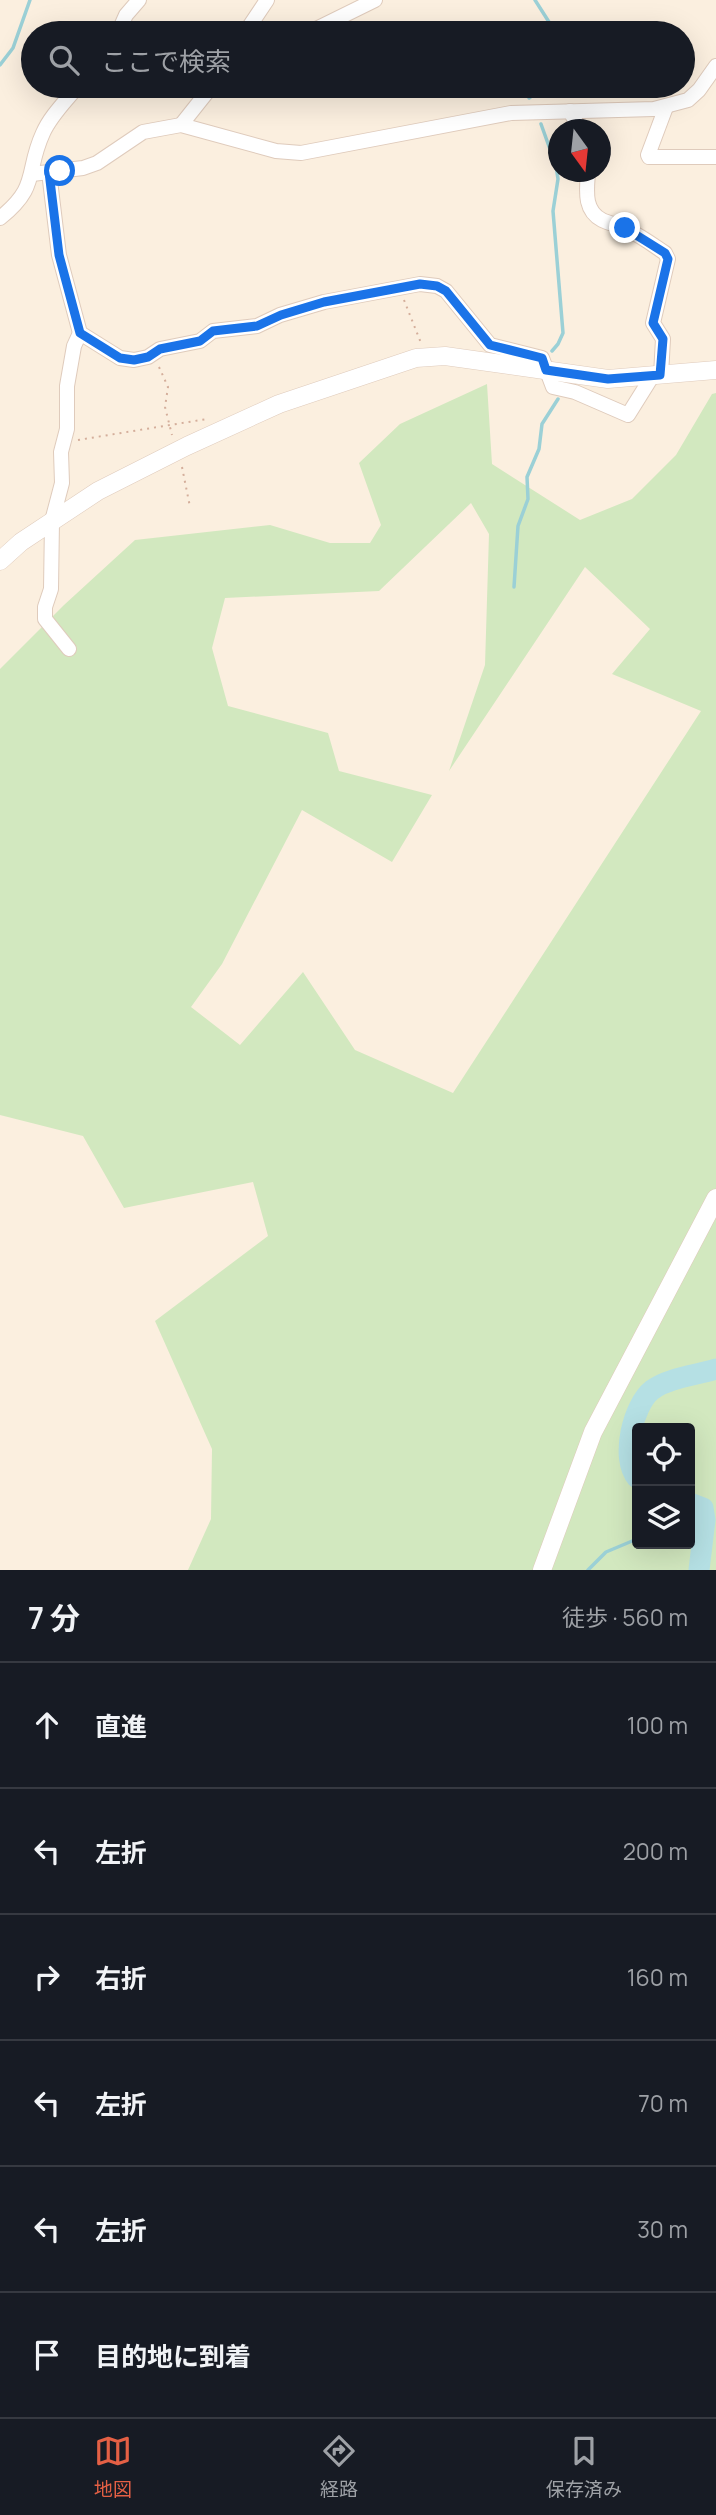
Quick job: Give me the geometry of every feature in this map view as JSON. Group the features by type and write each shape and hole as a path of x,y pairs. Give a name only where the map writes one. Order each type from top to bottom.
{"street":[{"path":"124,21 139,0"},
{"path":"253,21 267,0"},
{"path":"332,21 375,0"},
{"path":"695,94 716,66"},
{"path":"0,218 21,199 32,174 42,134 50,119 68,98"},
{"path":"181,125 204,98"},
{"path":"32,174 83,168 97,163 143,132 181,125 276,151 301,153 511,113 654,109 690,98"},
{"path":"666,107 649,158 716,157"},
{"path":"570,111 574,119"},
{"path":"49,172 59,255 80,333 74,346 67,386 67,429 61,452 62,483 52,522 51,589 45,607 45,619 69,649"},
{"path":"80,333 120,358 134,360 160,349 200,341 213,331 257,326 281,315 324,302 420,284 437,286 446,291 490,345 542,358 553,387 575,392 628,415 657,375 663,339 653,323 668,259 665,253 645,240 625,228 601,220 594,214 588,205 587,182"},
{"path":"0,561 21,542 98,491 178,450 279,404 416,358 445,356 608,379 716,370"},
{"path":"542,1570 593,1432 610,1395 716,1198"}],"path":[{"path":"152,354 168,387 165,407 168,424 178,450 190,507"}],"green space":[{"path":"487,384 492,464 580,520 632,499 676,455 712,394 716,393 716,1570 188,1570 211,1519 212,1449 155,1321 268,1236 253,1182 124,1208 83,1136 0,1115 0,669 135,540 270,525 330,543 370,543 381,525 359,463 400,424","holes":["471,503 489,534 485,665 449,771 585,567 650,629 612,674 701,711 453,1093 355,1050 303,972 240,1045 191,1007 222,964 302,810 392,862 432,795 339,771 328,733 228,706 212,648 225,598 379,591"]}],"waterway":[{"path":"23,21 30,0"},
{"path":"535,0 548,21"},
{"path":"0,65 13,48 21,25"},
{"path":"541,124 558,179 553,211 563,333 552,351"},
{"path":"514,587 518,526 528,499 527,477 539,449 542,424 558,399"},
{"path":"633,1423 639,1407 652,1390 666,1382 716,1369"},
{"path":"632,1428 629,1445 632,1469"},
{"path":"695,1505 703,1508 705,1520 699,1570"},
{"path":"695,1520 704,1516"},
{"path":"588,1570 606,1552 632,1541"}],"route":[{"path":"60,171 49,172 59,255 80,333 104,350 120,358 134,360 148,357 160,349 200,341 213,331 257,326 281,315 324,302 420,284 437,286 446,291 490,345 542,358 546,370 608,379 660,375 663,339 653,323 668,259 665,253 625,228"}]}
